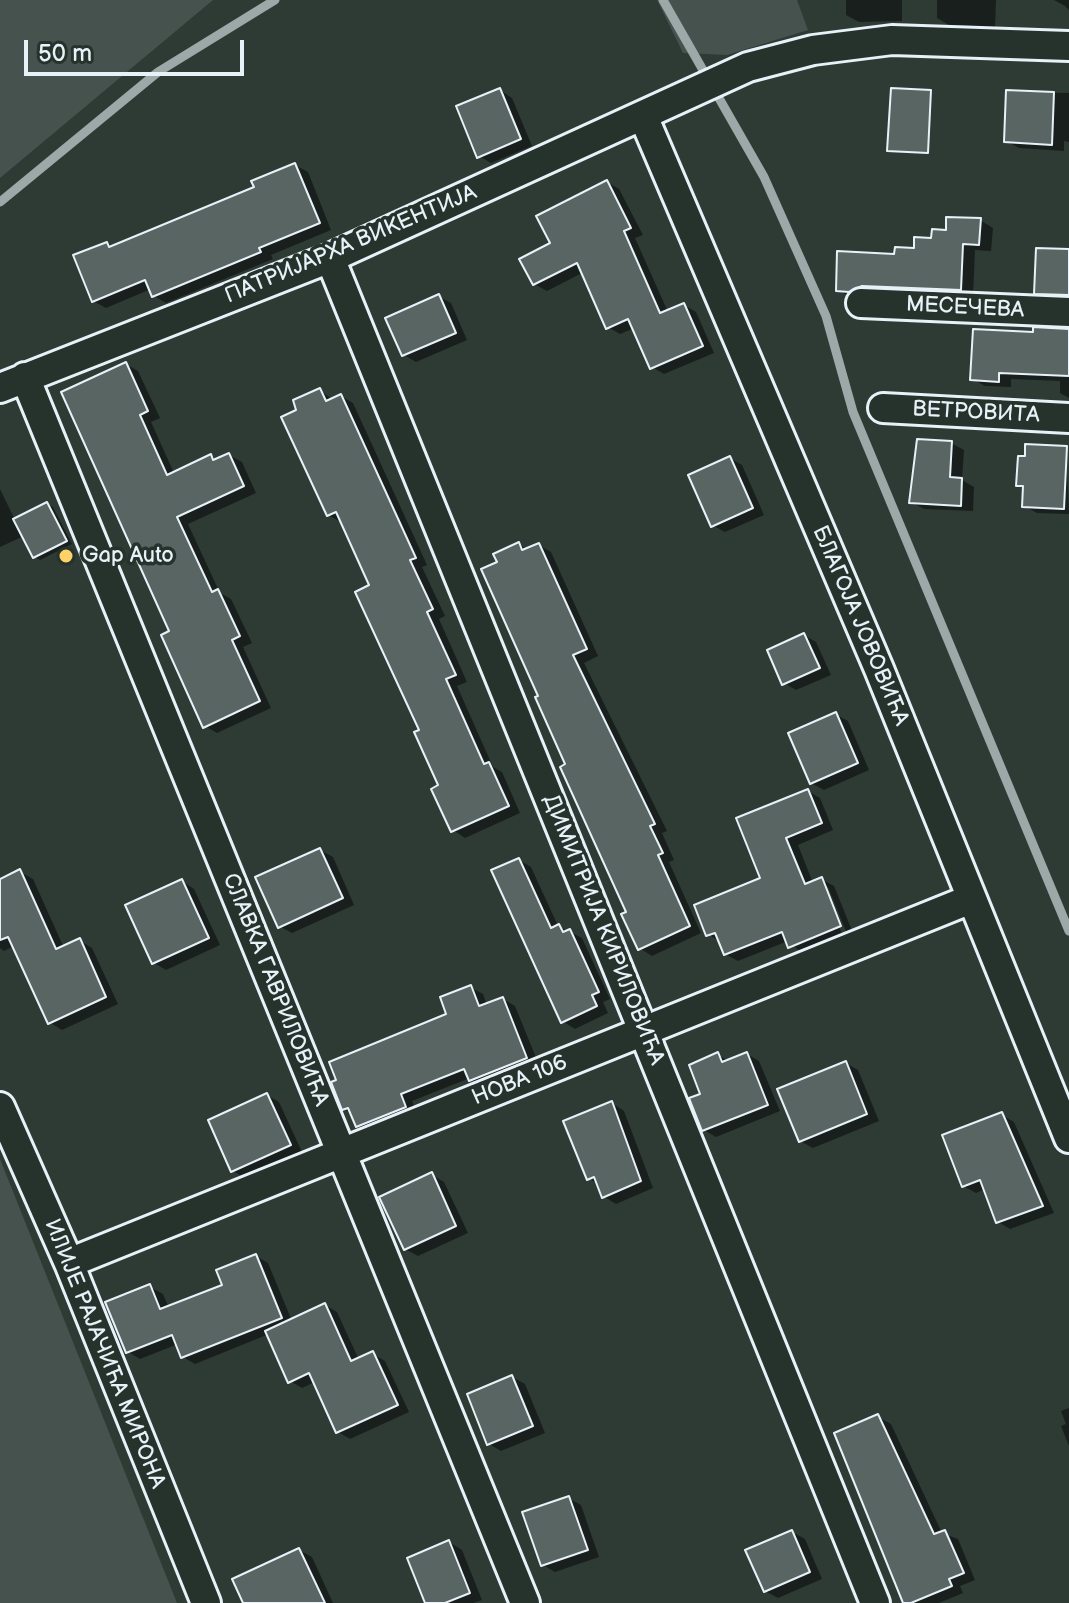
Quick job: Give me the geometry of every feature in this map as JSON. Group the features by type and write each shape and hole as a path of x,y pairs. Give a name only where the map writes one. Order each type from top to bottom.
{"street":[{"name":"ПАТРИЈАРХА ВИКЕНТИЈА","path":"12,382 330,258 748,67 813,50 892,40 1069,46"},
{"name":"БЛАГОЈА ЈОВОВИЋА","path":"643,116 879,669 1069,1138"},
{"name":"ДИМИТРИЈА КИРИЛОВИЋА","path":"330,258 875,1603"},
{"name":"МЕСЕЧЕВА","path":"861,303 1069,312"},
{"name":"СЛАВКА ГАВРИЛОВИЋА","path":"12,382 341,1153 525,1603"},
{"name":"ВЕТРОВИТА","path":"883,408 1069,418"},
{"name":"НОВА 106","path":"69,1263 971,899"},
{"name":"ИЛИЈЕ РАЈАЧИЋА МИРОНА","path":"0,1107 69,1263 206,1603"}],"shaded area":[{"path":"0,0 213,0 0,178"},
{"path":"657,0 797,0 808,30 727,55 683,53"},
{"path":"0,1159 177,1603 0,1603"}],"building":[{"path":"500,88 521,139 477,158 456,106"},
{"path":"891,88 931,90 928,153 887,151"},
{"path":"1006,90 1054,92 1052,145 1004,142"},
{"path":"295,163 320,223 259,248 261,252 152,297 145,280 92,302 73,255 107,242 109,247 254,187 251,181"},
{"path":"607,180 631,228 624,231 660,313 684,303 703,346 650,369 628,319 606,329 577,263 533,285 519,259 550,243 536,216"},
{"path":"946,217 981,218 979,245 963,244 961,290 862,286 849,292 836,291 837,251 894,254 895,247 914,248 914,237 931,238 932,229 946,230"},
{"path":"1036,248 1069,249 1069,295 1034,294"},
{"path":"439,294 456,333 402,356 385,318"},
{"path":"1033,327 1069,329 1069,376 999,373 999,382 970,380 973,329 1033,332"},
{"path":"126,362 148,411 140,415 167,475 211,454 213,460 229,453 244,486 177,517 212,592 218,589 240,636 232,640 260,701 203,728 161,635 169,631 61,392"},
{"path":"320,388 326,401 341,394 416,558 410,560 433,609 427,612 456,675 446,679 484,764 489,762 509,806 451,832 431,789 438,785 414,732 419,730 355,592 369,585 336,512 327,516 281,417 296,410 293,400"},
{"path":"917,439 952,441 950,477 962,478 961,506 909,503"},
{"path":"1025,444 1067,446 1064,509 1022,507 1023,486 1016,486 1018,456 1025,456"},
{"path":"730,456 753,508 711,527 688,475"},
{"path":"47,502 67,541 33,558 13,519"},
{"path":"519,542 522,550 539,543 587,649 573,655 655,824 650,826 663,853 658,855 690,926 638,950 621,914 626,912 560,767 565,764 535,697 538,696 481,569 497,562 493,554"},
{"path":"804,633 820,668 782,685 767,650"},
{"path":"836,712 858,763 810,784 788,733"},
{"path":"808,789 822,823 786,838 805,884 822,877 841,926 788,948 782,932 724,955 715,933 706,936 694,905 760,878 736,818"},
{"path":"320,848 343,898 278,928 255,877"},
{"path":"519,858 551,928 559,924 563,932 570,929 599,992 592,995 597,1006 561,1023 491,870"},
{"path":"20,869 56,949 80,938 106,997 48,1024 8,937 0,940 0,879"},
{"path":"182,879 209,938 152,964 125,905"},
{"path":"471,985 479,1006 503,997 527,1058 469,1081 464,1069 401,1094 406,1107 356,1127 348,1108 342,1110 331,1082 336,1080 329,1062 446,1014 440,997"},
{"path":"718,1052 722,1062 747,1052 768,1105 702,1131 689,1098 700,1094 689,1065"},
{"path":"846,1061 867,1114 799,1142 777,1089"},
{"path":"267,1093 291,1145 231,1172 208,1120"},
{"path":"612,1101 641,1181 602,1198 594,1177 587,1180 563,1121"},
{"path":"1002,1112 1043,1206 996,1223 980,1180 962,1187 942,1135"},
{"path":"432,1172 456,1226 404,1250 379,1197"},
{"path":"256,1254 282,1318 181,1358 172,1335 126,1353 105,1302 150,1284 160,1309 222,1285 216,1270"},
{"path":"325,1303 351,1361 373,1351 398,1405 336,1433 309,1373 288,1383 265,1331"},
{"path":"512,1375 533,1426 487,1445 467,1394"},
{"path":"878,1414 934,1534 945,1530 964,1573 949,1579 952,1586 911,1603 903,1603 834,1433"},
{"path":"569,1496 588,1550 541,1566 522,1512"},
{"path":"792,1530 810,1572 764,1592 745,1550"},
{"path":"449,1540 470,1593 445,1603 425,1603 407,1558"},
{"path":"299,1548 325,1603 243,1603 232,1579"}],"waterway":[{"path":"0,202 158,72 275,0"},
{"path":"663,0 764,177 826,316 853,412 1069,931"}],"place":[{"name":"Gap Auto","path":"66,556"}]}
